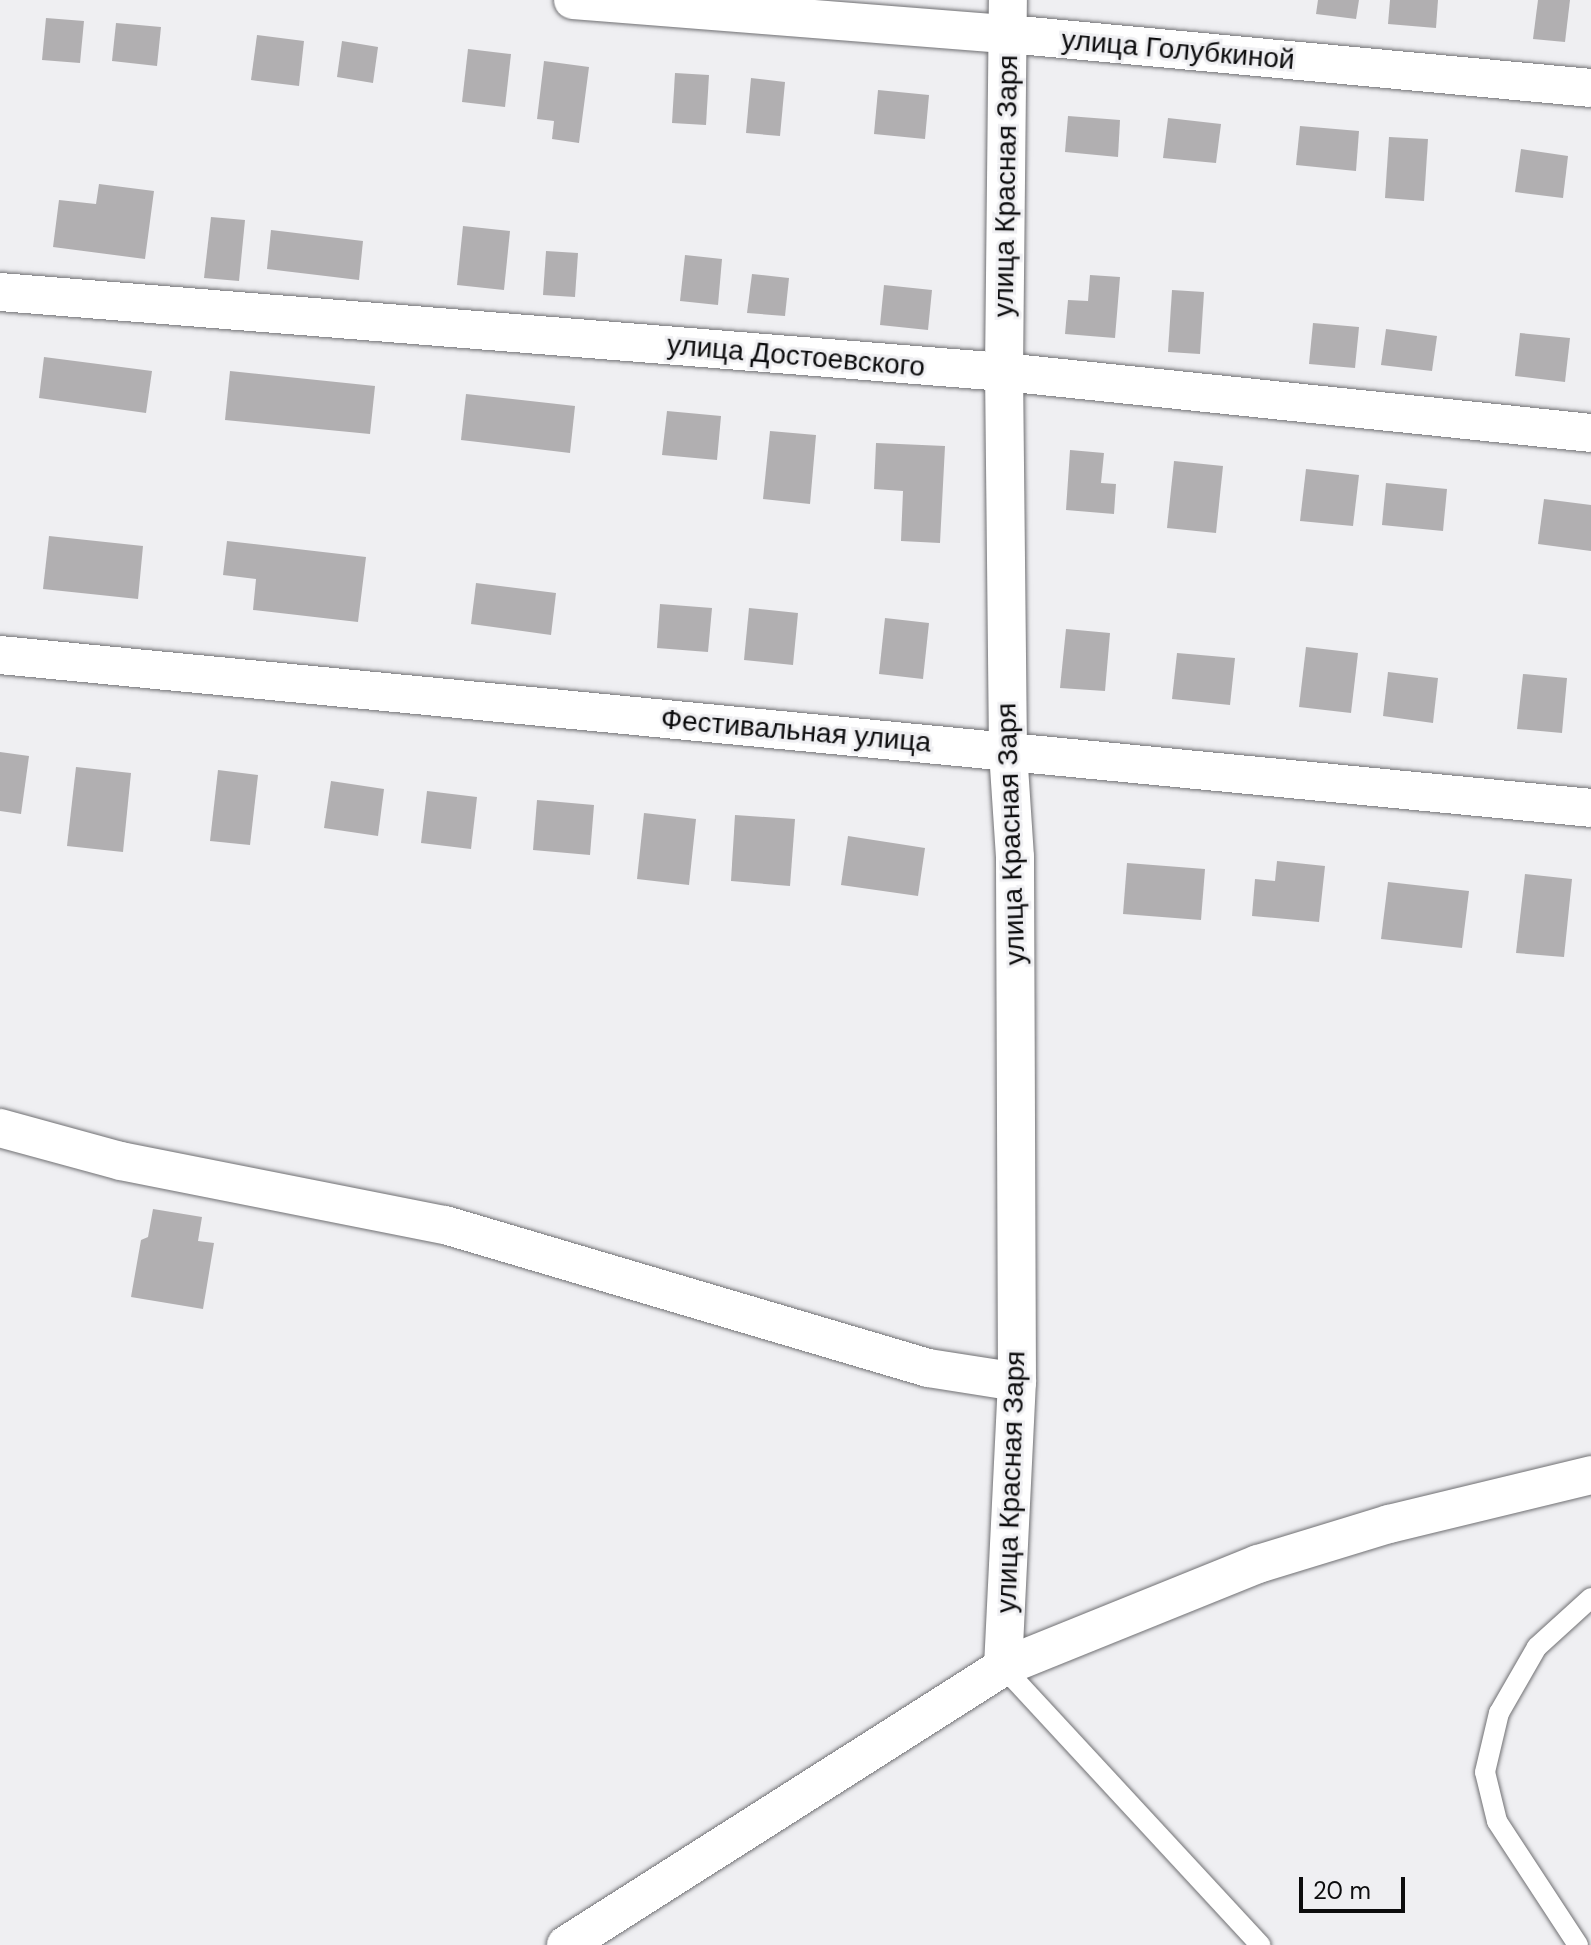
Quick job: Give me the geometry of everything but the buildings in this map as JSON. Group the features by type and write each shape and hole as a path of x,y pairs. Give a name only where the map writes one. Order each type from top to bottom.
{"street":[{"name":"улица Голубкиной","path":"573,0 1008,17 1591,88"},
{"name":"улица Красная Заря","path":"1003,1667 1017,1382 1015,857 1008,751 1004,372 1008,17"},
{"name":"улица Достоевского","path":"0,292 1004,372 1591,433"},
{"name":"Фестивальная улица","path":"0,655 1591,808"},
{"path":"0,1128 121,1161 445,1225 928,1368 1017,1382"},
{"path":"566,1945 1003,1667 1258,1564 1389,1524 1591,1475"}],"lane":[{"path":"1578,1945 1497,1821 1485,1772 1499,1713 1537,1647 1591,1598"},
{"path":"1003,1667 1260,1945"}]}
